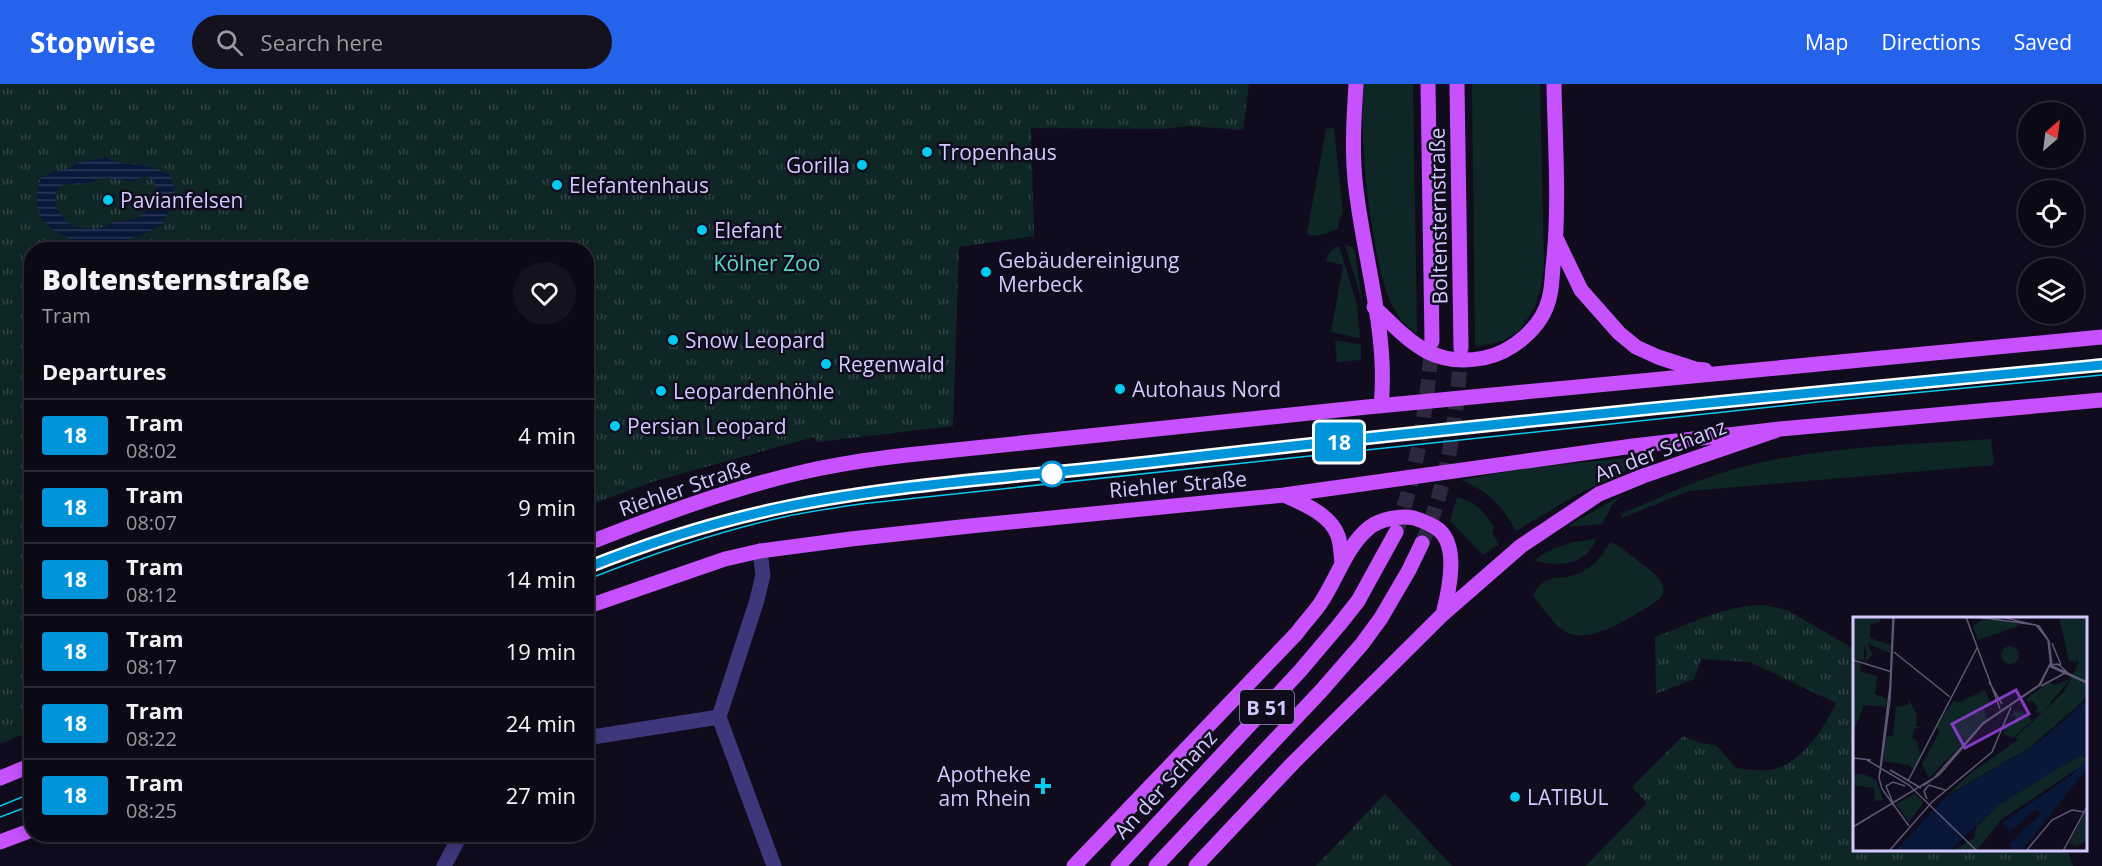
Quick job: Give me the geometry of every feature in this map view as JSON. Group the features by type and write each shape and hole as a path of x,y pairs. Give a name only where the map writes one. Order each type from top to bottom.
{"main road":[{"path":"1356,84 1353,132 1355,181 1383,369 1381,406"},
{"name":"Boltensternstraße","path":"1428,84 1432,341"},
{"name":"Boltensternstraße","path":"1457,84 1461,348"},
{"path":"1374,308 1416,346 1441,358 1468,361 1493,356 1518,343 1538,323 1549,300 1556,238 1554,84"},
{"path":"1556,238 1581,290 1618,333 1636,347 1695,369 1729,373 2102,337"},
{"name":"Riehler Straße","path":"594,541 691,505 767,481 842,464 969,448 1729,373"},
{"name":"An der Schanz","path":"1196,866 1293,763 1443,614 1521,546 1599,494 1643,476 1780,429 2102,400"},
{"name":"Riehler Straße","path":"594,604 714,563 760,551 970,526 1284,495 1633,446 1780,429"},
{"path":"1284,495 1308,505 1325,518 1338,534 1342,564"},
{"name":"An der Schanz","path":"1074,866 1297,633 1320,603 1356,542 1371,526 1390,518 1409,517 1426,522 1440,531 1449,546 1450,589 1443,614"},
{"name":"An der Schanz","path":"1118,866 1300,671 1339,625 1358,601 1396,532"},
{"path":"1156,866 1321,691 1362,644 1392,599 1422,543"},
{"path":"0,778 24,768"},
{"path":"0,842 24,833"}],"street":[{"path":"760,551 763,575 757,600 719,717 774,866"},
{"path":"594,737 719,717"},
{"path":"444,866 457,842"}],"green space":[{"name":"Kölner Zoo","path":"0,84 1249,84 1243,130 1189,126 1161,129 1031,128 1034,236 959,247 953,426 817,442 814,437 655,481 594,503 594,242 24,242 24,734 0,744"},
{"path":"1363,84 1413,84 1416,334 1401,319 1393,306 1379,262 1364,164"},
{"path":"1472,84 1540,84 1544,267 1535,307 1520,330 1503,341 1475,347"},
{"path":"1334,128 1343,212 1338,224 1339,228 1321,235 1310,236 1307,233 1326,129"},
{"path":"1345,245 1352,247 1355,251 1362,300"},
{"path":"1339,246 1357,304 1360,338 1331,332 1343,265 1326,261 1330,252"},
{"path":"1335,340 1361,345 1361,360 1337,362"},
{"path":"1991,439 1994,465 1689,491 1622,518 1621,514 1713,476 1775,459 1867,447"},
{"path":"1649,456 1649,460 1576,495 1516,531 1494,500 1461,480 1526,468"},
{"path":"1622,495 1612,505 1602,524 1570,527 1569,525"},
{"path":"1457,497 1478,508 1494,527 1492,533 1499,544 1483,555 1450,521"},
{"path":"1596,539 1586,554 1571,562 1553,564 1535,560 1564,545"},
{"path":"1610,542 1625,550 1655,574 1663,585 1661,597 1608,629 1582,635 1571,634 1556,624 1533,595 1548,580 1570,576 1588,569"},
{"path":"1763,605 1787,610 1853,648 1853,851 2067,851 2073,866 1586,866 1647,803 1632,787 1683,736 1700,743 1716,745 1736,768 1762,770 1787,764 1805,750 1820,732 1836,703 1750,662 1701,659 1694,679 1656,694 1655,637 1721,612"},
{"path":"1385,794 1452,866 1316,866"}],"water":[{"path":"107,157 118,163 147,166 170,175 176,196 162,225 139,236 125,240 76,242 53,230 41,218 37,204 37,188 42,177 55,171 68,169 78,163","holes":["144,176 153,180 158,190 155,200 143,214 135,219 113,222 101,228 74,227 56,208 55,194 63,184 88,183 105,178 132,181"]}],"tunnel":[{"path":"1397,529 1411,483 1421,436 1432,341"},
{"path":"1422,543 1445,472 1454,423 1461,348"}],"tram line":[{"path":"594,565 631,550 710,525 785,507 859,495 1242,452 2102,365"},
{"name":"18","path":"594,565 710,525 785,507 859,495 1242,452 2102,365"},
{"path":"594,577 661,552 762,522 860,504 1817,402 2102,375"},
{"path":"0,806 24,796"},
{"path":"0,817 24,808"}],"place":[{"name":"Tropenhaus","path":"927,152"},
{"name":"Gorilla","path":"862,165"},
{"name":"Elefantenhaus","path":"557,185"},
{"name":"Pavianfelsen","path":"108,200"},
{"name":"Elefant","path":"702,230"},
{"name":"Gebäudereinigung Merbeck","path":"986,272"},
{"name":"Snow Leopard","path":"673,340"},
{"name":"Regenwald","path":"826,364"},
{"name":"Autohaus Nord","path":"1120,389"},
{"name":"Leopardenhöhle","path":"661,391"},
{"name":"Persian Leopard","path":"615,426"},
{"name":"Apotheke am Rhein","path":"1043,786"},
{"name":"LATIBUL","path":"1515,797"}]}
